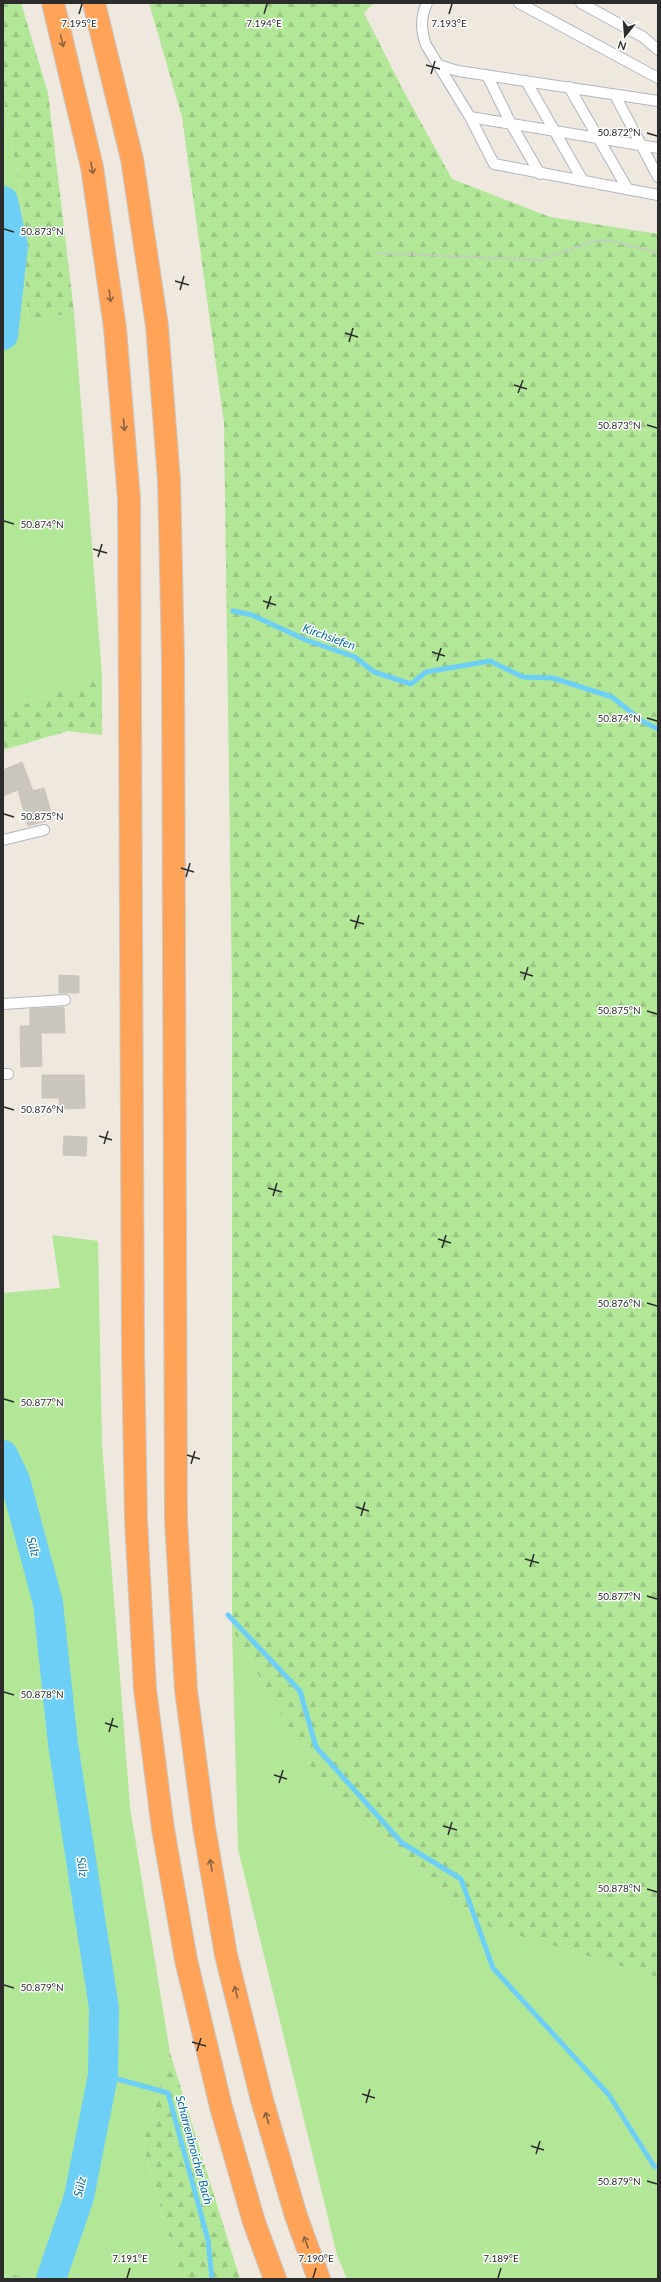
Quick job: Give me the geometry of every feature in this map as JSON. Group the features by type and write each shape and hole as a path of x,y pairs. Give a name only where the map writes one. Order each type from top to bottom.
{"highway":[{"path":"53,3 92,167 115,328 129,499 134,1397 136,1520 145,1689 163,1829 186,1960 221,2107 254,2222 275,2279"},
{"path":"94,3 132,159 157,326 169,480 173,660 176,1521 186,1690 204,1827 226,1955 262,2100 296,2216 319,2279"}],"lane":[{"path":"427,3 421,21 422,33 426,45 470,117 494,164 540,174 658,194"},
{"path":"519,3 658,78"},
{"path":"581,3 643,37 658,50"},
{"path":"438,65 487,75 658,102"},
{"path":"487,75 511,124 540,174"},
{"path":"526,81 583,181"},
{"path":"569,87 627,188"},
{"path":"615,95 658,177"},
{"path":"470,117 658,148"},
{"path":"3,840 44,830"},
{"path":"3,1004 65,1000"}],"path":[{"path":"378,253 540,260 594,241 611,241 658,253"}],"green space":[{"path":"3,3 21,3 48,93 74,312 28,322 22,200 3,95"},
{"path":"149,3 374,3 364,13 402,88 452,179 550,217 658,234 658,1977 484,1925 313,1770 232,1629 232,995 224,423 182,117"},
{"path":"3,95 22,200 28,322 74,312 102,676 3,712"},
{"path":"102,676 102,735 68,731 3,750 3,712"},
{"path":"52,1235 98,1241 102,1444 130,1807 170,2053 143,2145 181,2279 48,2279 3,2274 3,1293 60,1288"},
{"path":"232,1629 313,1770 484,1925 658,1977 658,2279 347,2279 337,2255 238,1849"},
{"path":"170,2053 240,2279 181,2279 143,2145"},
{"path":"3,2274 49,2279 3,2279"}],"building":[{"path":"22,762 33,791 44,788 53,819 28,826 18,790 3,796 3,770"},
{"path":"59,975 79,976 79,993 59,993"},
{"path":"64,1007 65,1033 41,1033 42,1066 21,1067 20,1026 30,1026 30,1009"},
{"path":"42,1075 84,1075 85,1108 60,1109 59,1098 42,1098"},
{"path":"64,1136 87,1137 86,1156 63,1155"}],"waterway":[{"name":"Sülz","path":"3,201 13,246 3,335"},
{"name":"Kirchsiefen","path":"233,611 252,615 306,640 355,657 374,672 411,684 426,672 490,661 523,677 553,678 612,697 642,721 658,729"},
{"name":"Sülz","path":"3,1455 15,1480 48,1603 63,1744 104,2008 103,2075 79,2197 51,2279"},
{"path":"228,1615 300,1691 316,1747 402,1843 461,1879 493,1968 609,2095 654,2166 658,2167"},
{"name":"Scharrenbroicher Bach","path":"103,2075 168,2093 208,2240 212,2279"}]}
